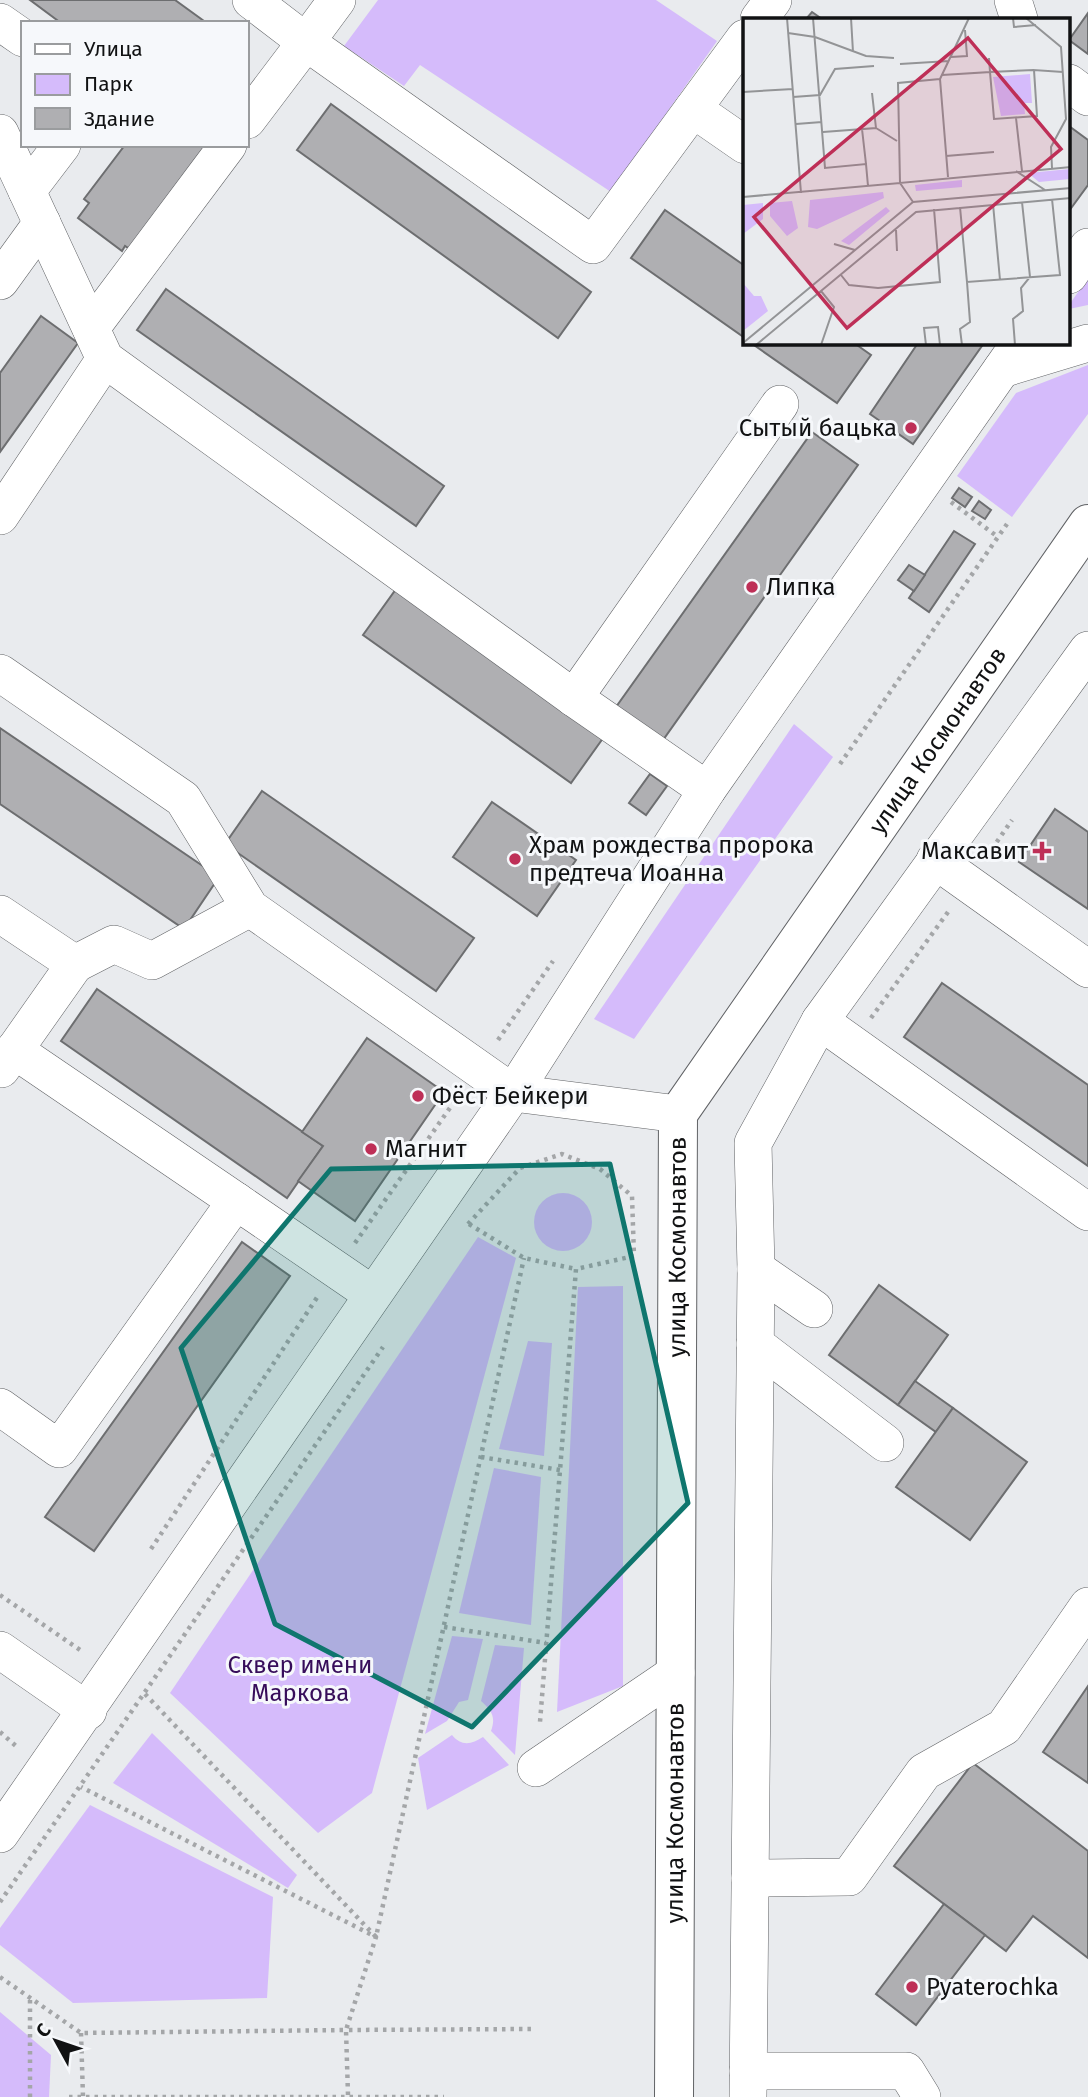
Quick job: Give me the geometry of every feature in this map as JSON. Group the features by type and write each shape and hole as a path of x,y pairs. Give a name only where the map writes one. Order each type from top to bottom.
{"main road":[{"name":"улица Космонавтов","path":"674,2097 678,1114 1088,524"}],"street":[{"path":"251,0 306,42 593,245 743,41"},
{"path":"248,119 337,0"},
{"path":"760,18 773,0"},
{"path":"1013,0 1019,18"},
{"path":"0,22 21,37"},
{"path":"1070,84 1088,97"},
{"path":"693,109 743,144"},
{"path":"0,133 98,344 574,698 707,790"},
{"path":"0,281 61,147"},
{"path":"0,516 98,344 227,147"},
{"path":"1070,274 1088,247"},
{"path":"0,1833 88,1711 372,1294 513,1093 707,790 1011,356 1088,343"},
{"path":"574,698 780,404"},
{"path":"922,2097 906,2071 748,2084 756,1269 753,1143 820,1021 935,860 1085,661"},
{"path":"0,673 183,799 250,908 513,1093 678,1114"},
{"path":"935,860 1088,969"},
{"path":"250,908 152,961 114,944 75,964 7,1060 236,1201 372,1294"},
{"path":"0,914 75,964"},
{"path":"820,1021 1088,1212"},
{"path":"0,1407 59,1449 236,1201"},
{"path":"756,1269 814,1309"},
{"path":"755,1344 885,1443"},
{"path":"750,1878 849,1877 924,1772 1004,1727 1088,1606"},
{"path":"0,1650 88,1711"},
{"path":"536,1768 676,1673"}],"path":[{"path":"947,500 998,537"},
{"path":"841,764 1007,524"},
{"path":"144,1560 336,1270 557,955"},
{"path":"460,1235 468,1224 520,1168 562,1154 600,1169 632,1196 634,1256 576,1269 524,1258 468,1224"},
{"path":"348,2095 346,2030 376,1937 524,1258"},
{"path":"536,1768 576,1269"},
{"path":"0,1902 389,1338"},
{"path":"481,1457 560,1470"},
{"path":"0,1595 83,1652 90,1641"},
{"path":"443,1626 546,1643"},
{"path":"145,1694 376,1937"},
{"path":"0,1732 17,1745 12,1753"},
{"path":"81,1787 376,1937"},
{"path":"0,1977 81,2033 532,2029"},
{"path":"30,1998 30,2097"},
{"path":"81,2033 83,2097"},
{"path":"69,2097 444,2097"}],"highlighted area":[{"path":"610,1164 688,1503 472,1727 275,1624 181,1348 331,1169"}],"green space":[{"path":"378,0 656,0 717,41 611,192 420,65 404,86 344,46"},
{"path":"1088,278 1088,305 1070,309 1070,304"},
{"path":"1088,365 1088,414 1012,517 957,476 1016,393"},
{"path":"794,724 833,757 634,1039 594,1019"},
{"path":"557,1193 569,1193 584,1201 592,1216 592,1228 584,1243 569,1251 557,1251 542,1243 534,1228 534,1216 542,1201"},
{"name":"Сквер имени Маркова","path":"478,1237 516,1258 372,1793 318,1833 170,1693"},
{"path":"623,1286 623,1686 557,1712 578,1287"},
{"path":"528,1341 552,1343 544,1456 499,1449"},
{"path":"494,1468 541,1477 531,1625 459,1613"},
{"name":"Сквер имени Маркова","path":"452,1636 483,1639 468,1700 459,1702 447,1721 425,1734"},
{"path":"495,1645 524,1648 515,1755 491,1731 492,1714 481,1701"},
{"name":"Сквер имени Маркова","path":"152,1733 297,1875 288,1888 113,1783"},
{"name":"Сквер имени Маркова","path":"452,1735 466,1743 483,1737 509,1765 427,1810 418,1758"},
{"path":"90,1805 273,1897 267,1998 73,2003 0,1945 0,1928"},
{"path":"0,2012 51,2055 49,2097 0,2097"}],"building":[{"path":"30,0 175,0 204,21 58,21"},
{"path":"812,12 821,18 807,18"},
{"path":"1088,13 1088,54 1070,39"},
{"path":"331,104 591,292 558,338 297,150"},
{"path":"1070,127 1088,140 1088,185 1070,210"},
{"path":"123,147 213,147 134,252 125,246 122,251 78,218 89,203 84,199"},
{"path":"665,210 743,265 743,337 631,258"},
{"path":"166,289 444,486 416,526 137,330"},
{"path":"41,316 78,343 0,452 0,373"},
{"path":"754,345 857,345 871,355 837,403"},
{"path":"917,345 983,345 913,444 870,414"},
{"path":"812,432 858,465 663,740 616,707"},
{"path":"959,488 972,497 965,507 952,498"},
{"path":"979,501 991,510 985,519 972,511"},
{"path":"954,531 975,544 929,612 909,598"},
{"path":"909,565 925,575 914,591 898,580"},
{"path":"399,585 606,734 571,783 363,635"},
{"path":"0,728 219,877 184,929 0,804"},
{"path":"650,774 667,786 646,815 629,803"},
{"path":"262,791 474,938 436,991 225,844"},
{"name":"Храм рождества пророка предтеча Иоанна","path":"492,802 576,860 537,916 453,857"},
{"path":"1055,809 1088,832 1088,909 1019,862"},
{"path":"942,983 1088,1085 1088,1166 904,1037"},
{"path":"97,989 323,1146 287,1198 61,1041"},
{"path":"367,1038 444,1092 355,1221 298,1181 323,1146 302,1132"},
{"path":"242,1242 290,1276 94,1551 45,1517"},
{"path":"879,1285 948,1335 898,1405 829,1355"},
{"path":"915,1381 953,1408 936,1432 898,1405"},
{"path":"953,1408 1027,1462 970,1540 896,1487"},
{"path":"1088,1686 1088,1783 1043,1752"},
{"path":"973,1763 1088,1851 1088,1958 1033,1916 1006,1951 894,1866"},
{"path":"944,1904 985,1935 916,2025 876,1994"}],"place":[{"name":"Сытый бацька","path":"911,428"},
{"name":"Липка","path":"752,587"},
{"name":"Максавит","path":"1042,851"},
{"name":"Храм рождества пророка предтеча Иоанна","path":"515,859"},
{"name":"Фёст Бейкери","path":"418,1096"},
{"name":"Магнит","path":"371,1149"},
{"name":"Pyaterochka","path":"912,1987"}]}
